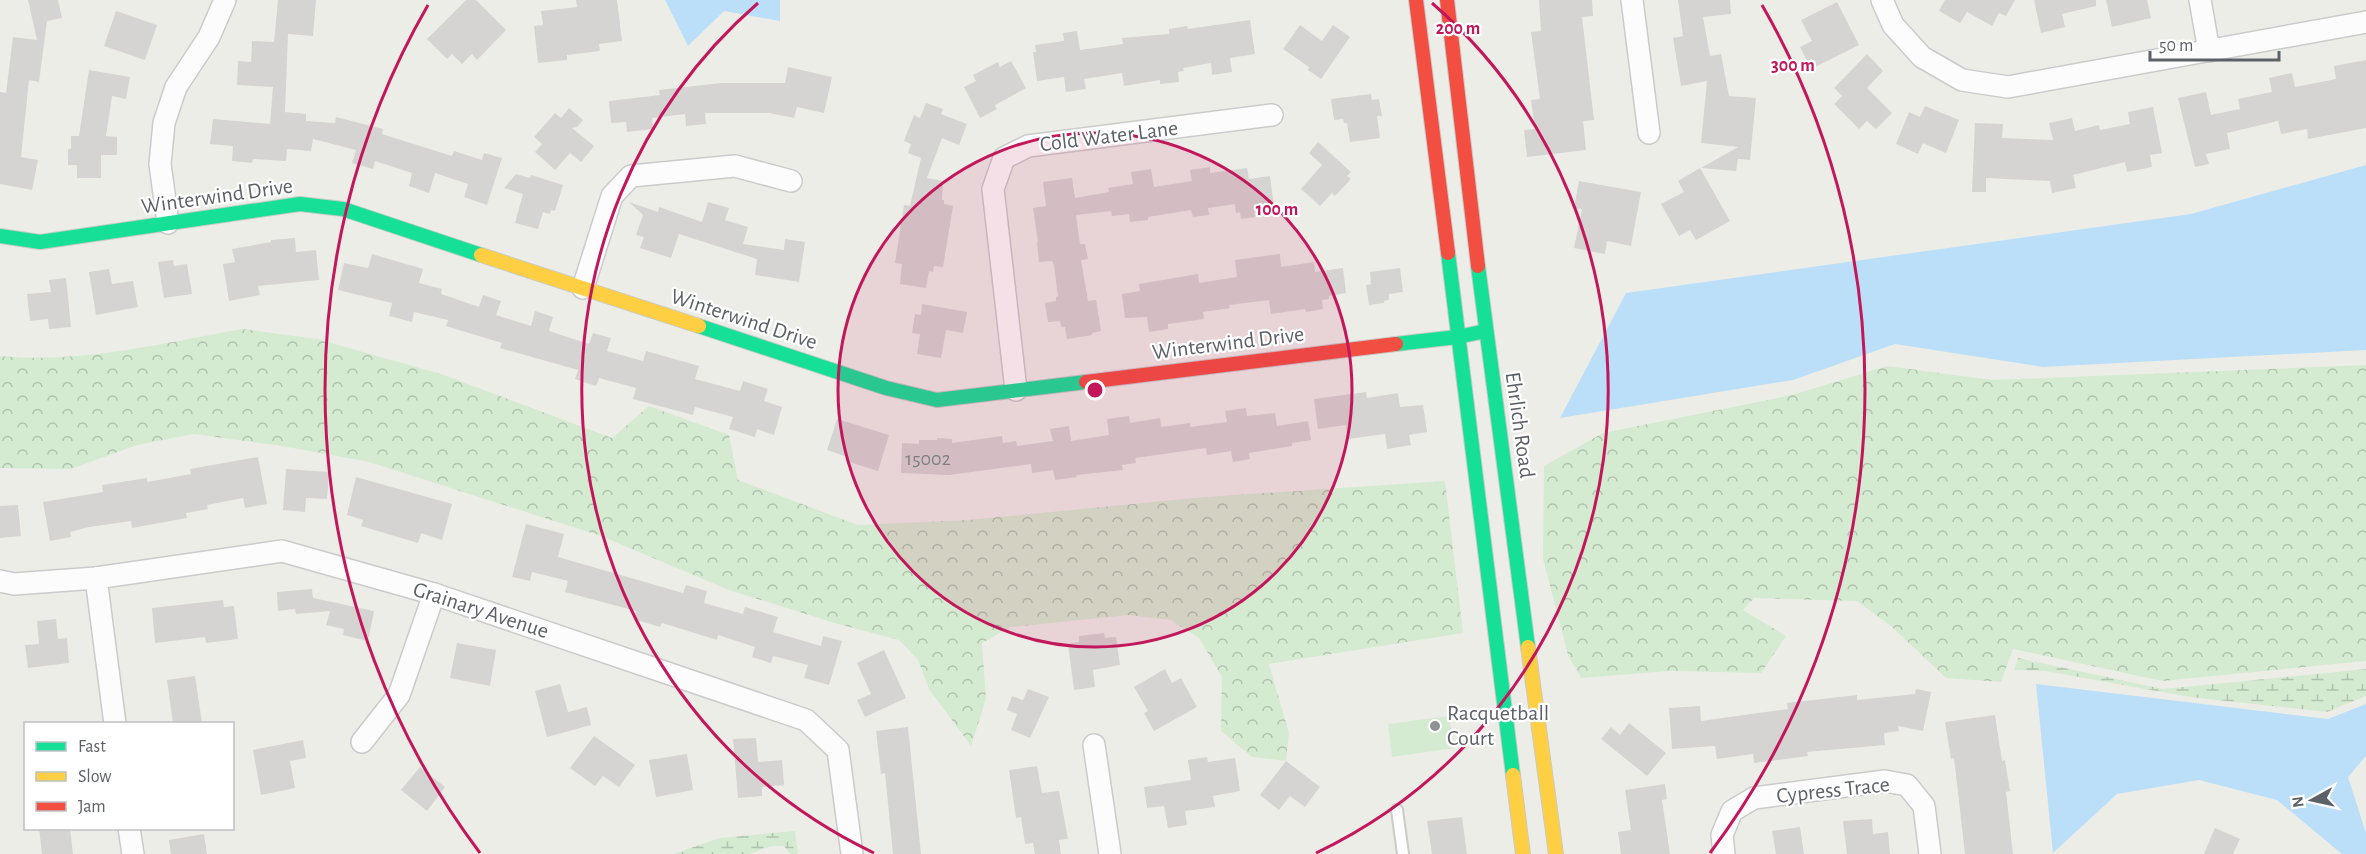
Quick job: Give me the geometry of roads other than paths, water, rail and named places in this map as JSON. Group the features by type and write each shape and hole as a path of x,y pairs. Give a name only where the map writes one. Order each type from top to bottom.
{"main road":[{"path":"1416,0 1523,854"},
{"name":"Ehrlich Road","path":"1447,0 1486,331 1556,854"},
{"name":"Winterwind Drive","path":"0,236 40,242 300,204 344,209 886,388 937,400 1457,337 1486,331"}],"street":[{"path":"168,223 160,164 164,123 176,87 209,37 225,0"},
{"path":"1632,0 1648,132"},
{"path":"1882,0 1893,25 1922,57 1962,80 2008,87 2366,22"},
{"path":"2200,0 2209,51"},
{"name":"Cold Water Lane","path":"1016,390 993,189 1004,158 1028,146 1272,116"},
{"path":"583,288 612,196 631,176 735,166 791,181"},
{"name":"Grainary Avenue","path":"0,581 14,584 96,578 282,551 434,594 806,720 838,750 852,854"},
{"path":"96,578 115,722"},
{"path":"362,742 399,695 434,594"},
{"path":"1094,745 1110,854"},
{"name":"Cypress Trace","path":"1724,854 1722,834 1732,811 1754,798 1885,781 1907,784 1924,806 1930,854"},
{"path":"129,830 133,854"}],"lane":[{"path":"1397,810 1403,854"}],"water":[{"path":"665,0 780,0 780,21 724,11 688,46"},
{"path":"2366,165 2366,350 2043,367 1895,344 1793,380 1560,418 1626,293 2191,214"},
{"path":"2036,684 2328,719 2366,704 2366,756 2348,777 2366,833 2366,854 2342,854 2277,800 2199,780 2117,794 2053,853"}],"place":[{"name":"Racquetball Court","path":"1435,726"}]}
